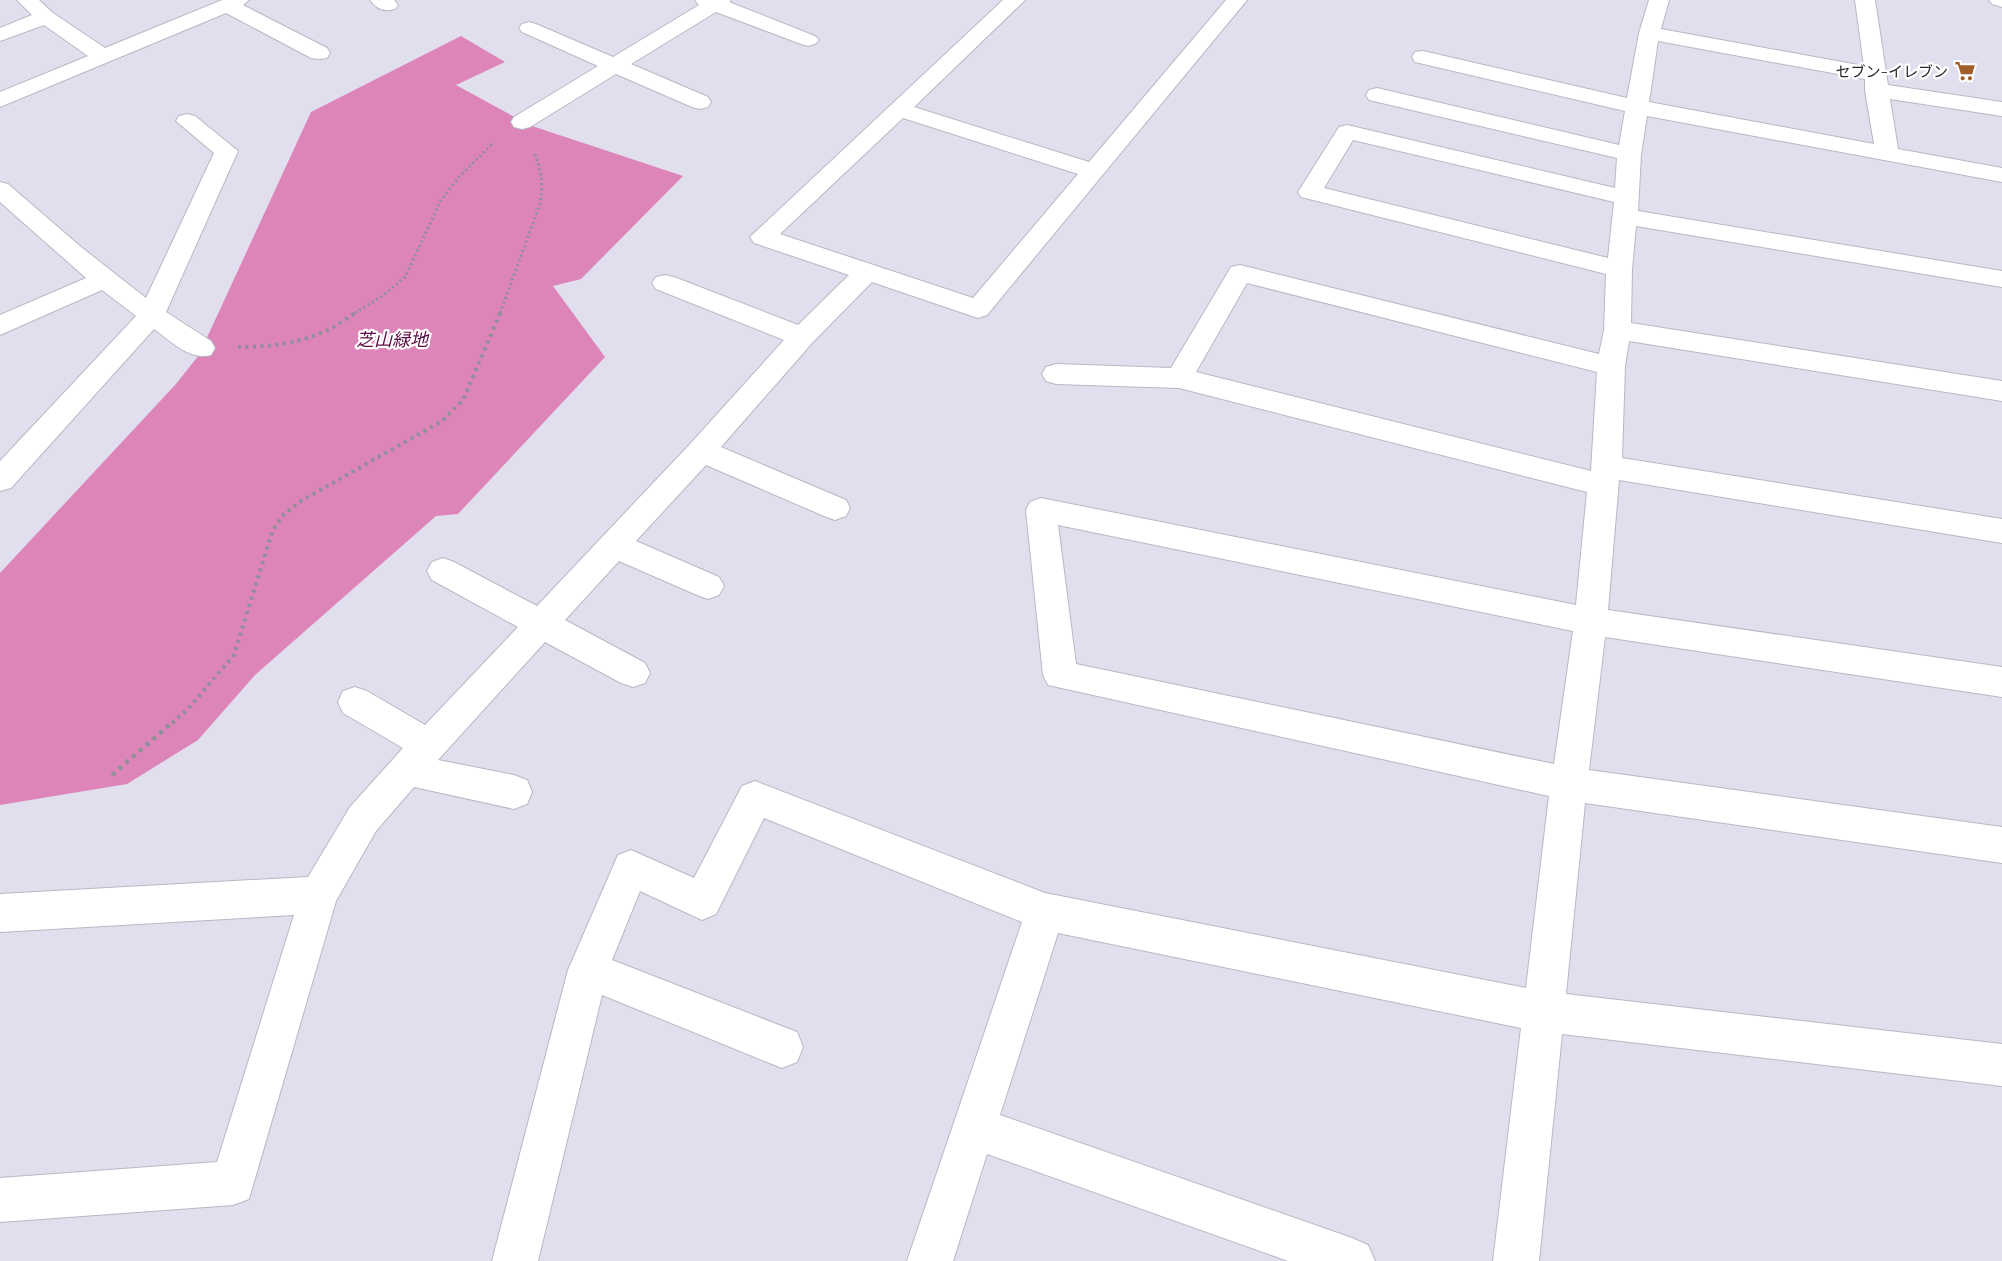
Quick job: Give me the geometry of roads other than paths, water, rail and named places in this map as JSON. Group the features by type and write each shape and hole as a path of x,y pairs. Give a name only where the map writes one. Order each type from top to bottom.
{"street":[{"path":"27,0 46,17 104,57"},
{"path":"1015,0 763,237 978,309 1237,0"},
{"path":"1516,1261 1569,784 1591,621 1605,476 1611,366 1617,330 1619,269 1629,154 1649,33 1659,0"},
{"path":"1865,0 1887,153"},
{"path":"522,122 714,1 808,40"},
{"path":"0,100 233,3 319,53"},
{"path":"0,35 46,17"},
{"path":"529,28 700,102"},
{"path":"1649,33 2002,110"},
{"path":"1424,57 1637,107 2002,176"},
{"path":"1377,95 1629,154"},
{"path":"900,110 1094,171"},
{"path":"0,480 151,316 226,151 187,121"},
{"path":"1619,269 1310,192 1347,132 1626,207 2002,279"},
{"path":"0,189 11,215 105,279 151,316 201,348"},
{"path":"0,1200 233,1183 319,895 363,819 540,623 701,451 802,337 867,272"},
{"path":"1179,378 1240,273 1611,366"},
{"path":"0,326 105,279"},
{"path":"665,283 802,337"},
{"path":"1617,330 2002,391"},
{"path":"1056,374 1179,378 1605,476 2002,531"},
{"path":"701,451 835,508"},
{"path":"2002,682 1591,621 1041,510 1060,675 1569,784 2002,845"},
{"path":"613,545 708,586"},
{"path":"443,572 633,673"},
{"path":"355,702 418,757 514,792"},
{"path":"515,1261 588,970 631,868 702,901 755,798 1046,912 1544,1012 2002,1065"},
{"path":"0,913 319,895"},
{"path":"930,1261 1046,912"},
{"path":"588,970 782,1047"},
{"path":"974,1127 1352,1261"}],"place":[{"name":"セブン-イレブン","path":"1965,71"}],"park label":[{"name":"芝山緑地","path":"392,339"}]}
